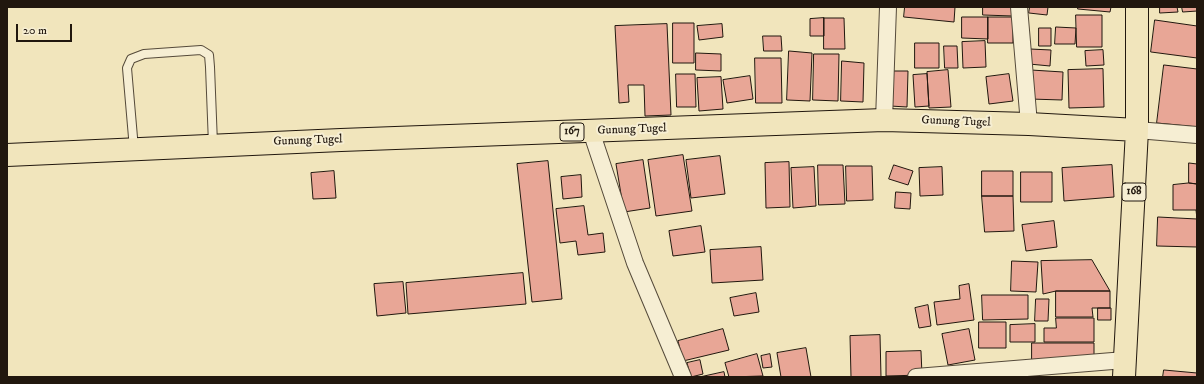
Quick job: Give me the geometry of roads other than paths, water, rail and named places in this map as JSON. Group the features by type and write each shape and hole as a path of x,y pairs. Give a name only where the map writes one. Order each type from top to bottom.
{"main road":[{"name":"168","path":"1125,369 1137,130 1137,7"},
{"name":"Gunung Tugel","path":"7,155 213,145 884,120 1029,124 1137,130"}],"street":[{"path":"884,120 888,7"},
{"path":"1019,7 1029,124"},
{"path":"1137,130 1197,135"},
{"path":"592,131 635,263 683,377"},
{"path":"916,377 1125,369"}],"lane":[{"path":"134,149 127,68 131,58 144,54 201,50 209,55 213,145"}]}
